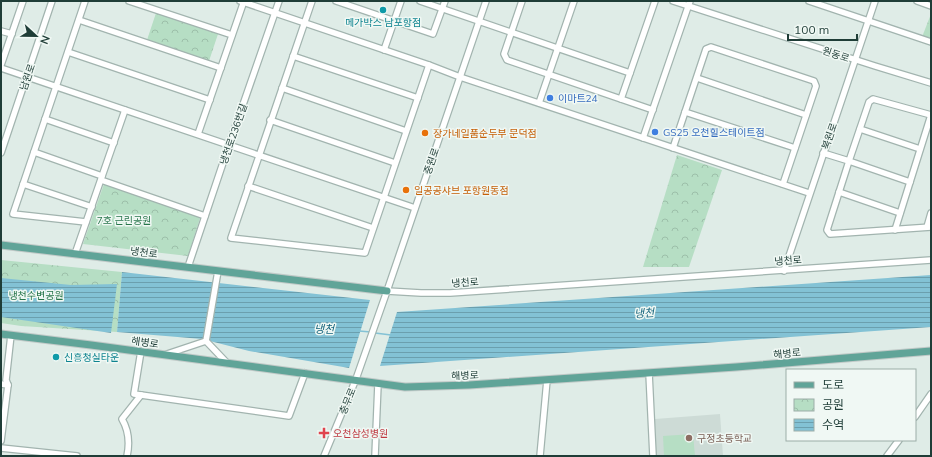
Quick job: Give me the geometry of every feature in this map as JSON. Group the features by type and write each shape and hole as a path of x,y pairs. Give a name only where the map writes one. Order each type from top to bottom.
{"main road":[{"name":"냉천로","path":"1,245 387,290"},
{"name":"해병로","path":"1,334 356,379 378,384 412,386 469,385 547,380 931,351"}],"street":[{"path":"23,1 1,67 415,208"},
{"name":"남원로","path":"1,153 52,1"},
{"path":"85,1 13,214 86,222"},
{"path":"129,1 232,35"},
{"path":"198,134 243,1 539,104 809,193"},
{"name":"냉천로236번길","path":"188,267 278,1"},
{"path":"312,1 270,120 231,238 365,253 429,65"},
{"path":"336,1 344,2 434,34 445,1"},
{"path":"384,50 401,1"},
{"path":"420,1 630,72"},
{"name":"중원로","path":"384,300 486,1"},
{"path":"522,1 504,54 507,60 653,110"},
{"path":"539,104 573,1"},
{"path":"621,99 655,1"},
{"name":"원동로","path":"673,1 689,4 855,60 931,83"},
{"path":"809,1 931,42"},
{"name":"북원로","path":"784,271 809,193 875,1"},
{"path":"917,1 931,6"},
{"path":"643,138 689,4"},
{"path":"79,20 221,68"},
{"path":"1,31 12,34"},
{"path":"672,148 706,49 711,47 814,81 816,86 783,184"},
{"path":"68,52 210,100"},
{"path":"293,56 418,98"},
{"path":"696,78 806,115"},
{"path":"282,88 406,131"},
{"path":"895,230 931,115 874,99 869,102 827,230 830,234 895,230 929,227 931,213"},
{"path":"75,254 125,110"},
{"path":"685,112 795,148"},
{"path":"45,119 114,143"},
{"path":"270,120 395,163"},
{"path":"860,129 920,149"},
{"path":"34,152 205,216"},
{"path":"823,153 910,182"},
{"path":"23,184 92,207"},
{"path":"248,186 373,228"},
{"path":"839,192 900,213"},
{"name":"냉천로","path":"387,290 421,293 446,293 931,260"},
{"path":"206,341 218,271"},
{"name":"충무로","path":"324,456 356,379 384,300"},
{"path":"1,441 8,385 6,380 11,336"},
{"path":"166,355 206,341"},
{"path":"206,341 227,362"},
{"path":"141,351 134,394 289,416 305,373"},
{"path":"649,373 652,456"},
{"path":"540,456 547,380"},
{"path":"1,384 8,385"},
{"path":"375,456 378,384"},
{"path":"916,416 931,394"},
{"path":"127,456 128,429 122,419 141,395"},
{"path":"887,456 897,441"},
{"path":"1,448 77,456"}],"shaded area":[{"name":"구정초등학교","path":"720,414 723,456 656,456 655,419"}],"green space":[{"path":"157,10 219,31 208,64 146,43"},
{"path":"931,14 931,40 922,37"},
{"path":"677,155 722,170 689,267 643,267"},
{"name":"7호 근린공원","path":"104,184 199,216 200,218 188,256 83,244"},
{"name":"냉천수변공원","path":"1,260 122,272 117,332 21,326 1,323"},
{"path":"693,434 695,456 664,456 663,436"}],"water":[{"name":"냉천","path":"122,272 370,300 349,368 249,351 202,339 117,332"},
{"path":"931,275 931,327 380,366 397,312"},
{"name":"냉천수변공원","path":"1,278 71,285 117,284 111,333 1,317"}],"waterway":[{"name":"냉천","path":"359,331 371,332"},
{"name":"냉천","path":"375,333 391,335"}],"place":[{"name":"메가박스 남포항점","path":"383,10"},
{"name":"이마트24","path":"550,98"},
{"name":"GS25 오천힐스테이트점","path":"655,132"},
{"name":"장가네일품순두부 문덕점","path":"425,133"},
{"name":"일공공샤브 포항원동점","path":"406,190"},
{"name":"신흥청실타운","path":"56,357"},
{"name":"오천삼성병원","path":"324,433"},
{"name":"구정초등학교","path":"689,438"}]}
